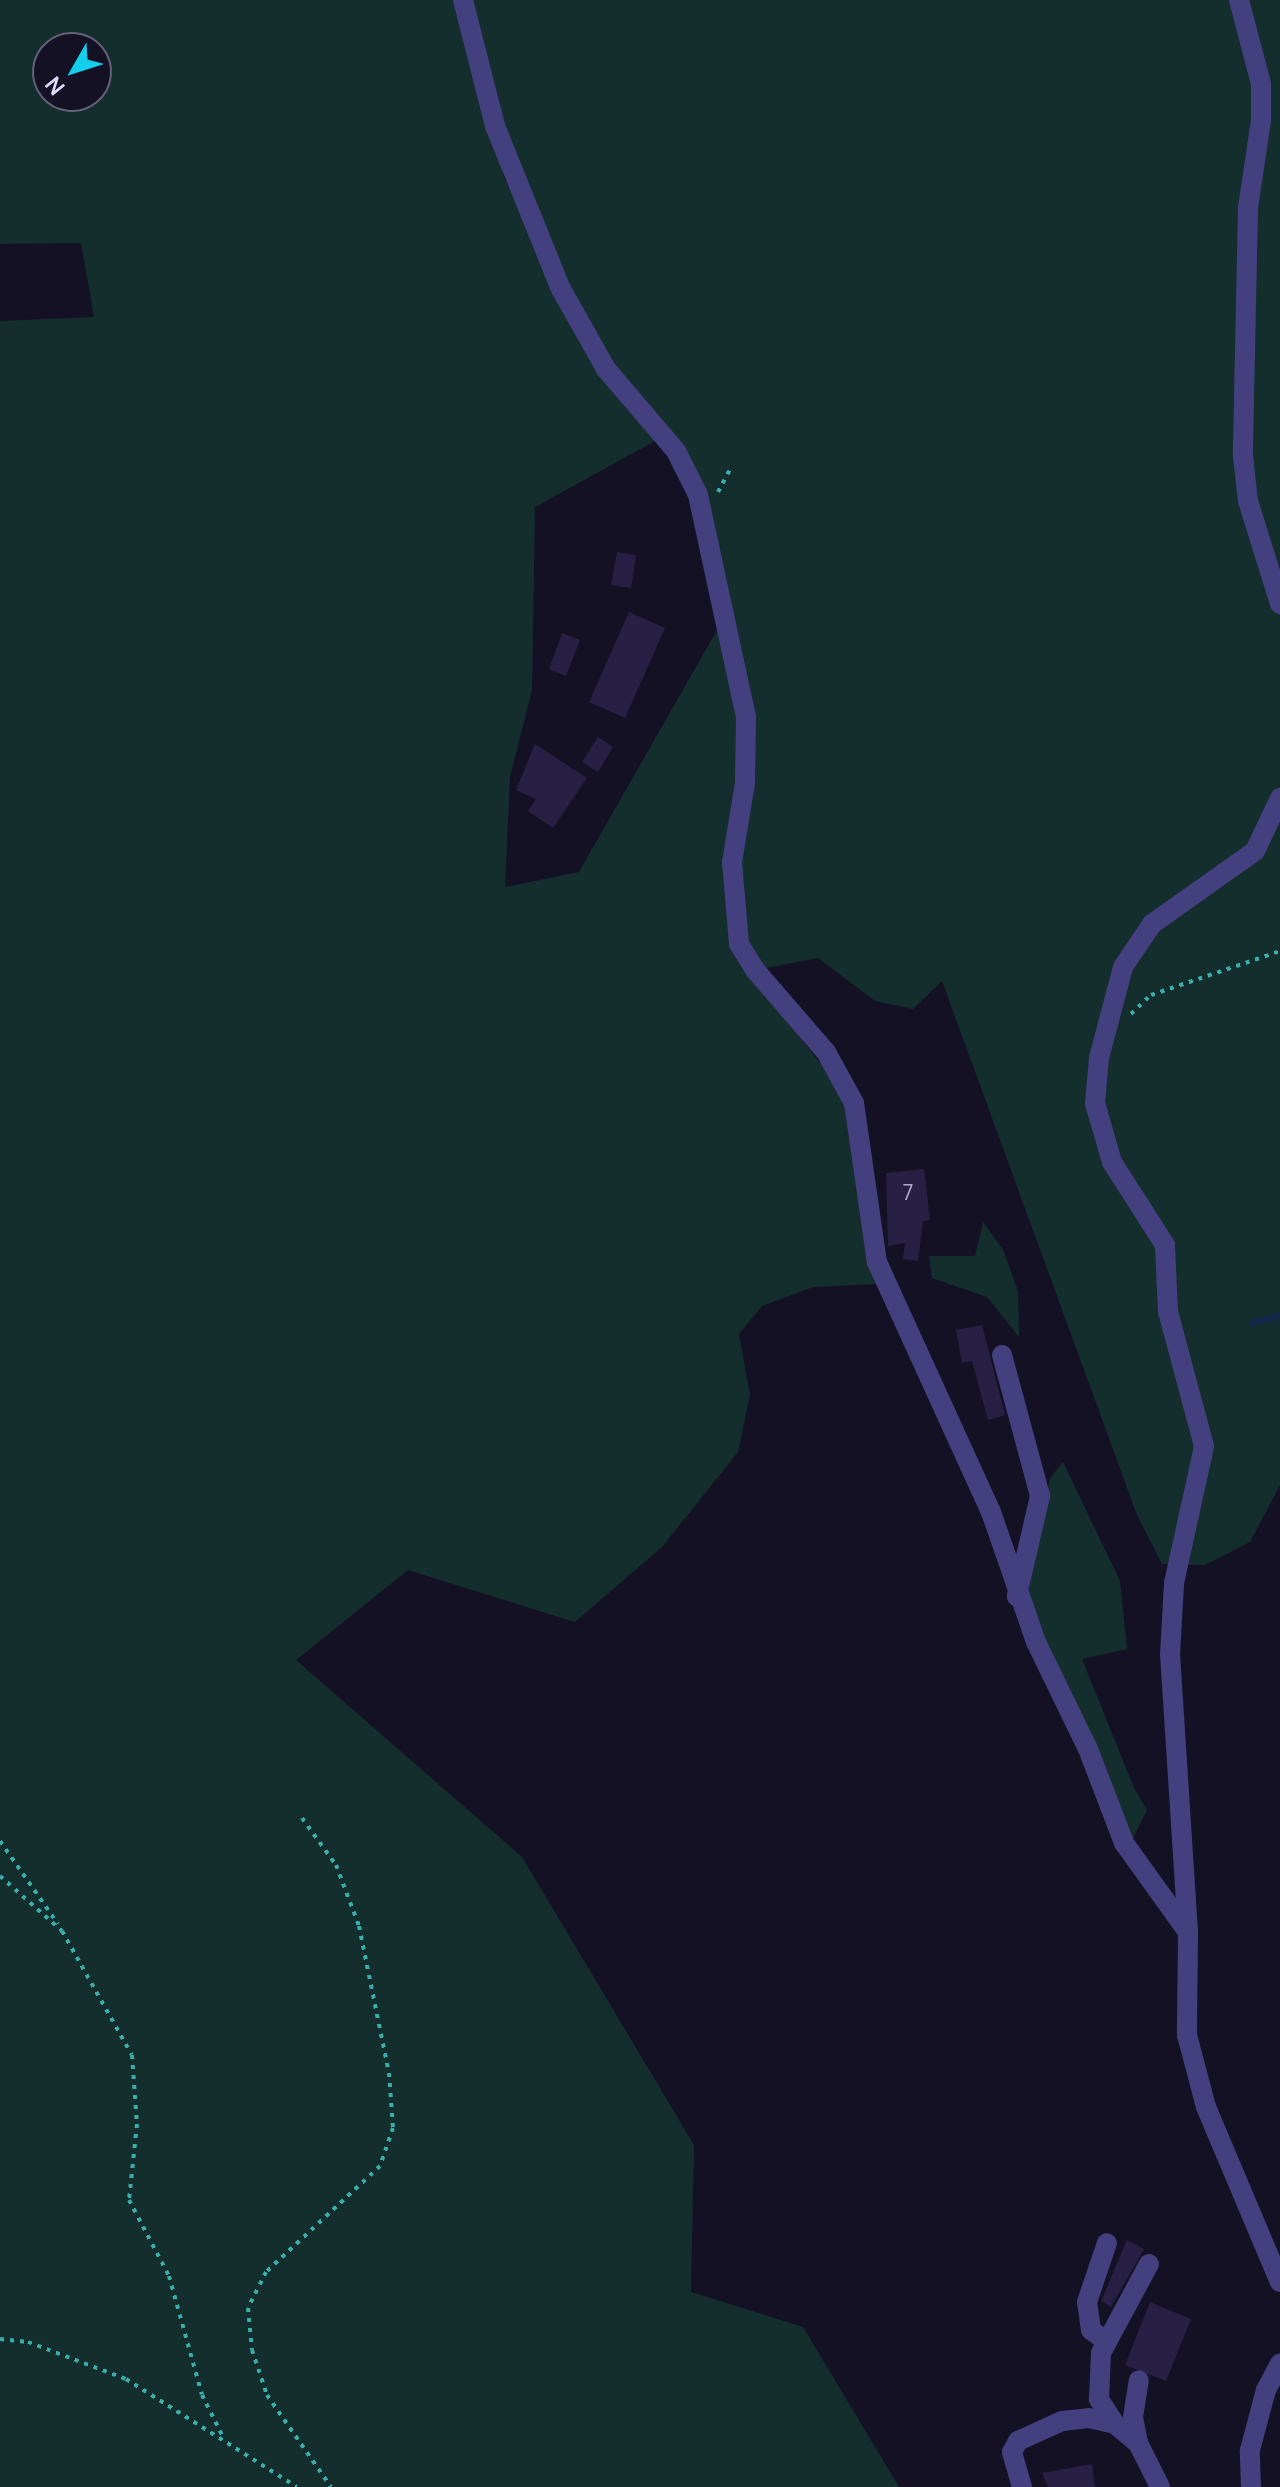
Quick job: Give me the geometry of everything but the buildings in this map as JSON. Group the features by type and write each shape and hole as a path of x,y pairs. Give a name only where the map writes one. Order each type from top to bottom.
{"street":[{"path":"463,0 500,140 561,289 606,369 676,451 698,495 746,717 745,783 732,862 739,944 756,971 826,1052 854,1103 877,1262 991,1512 1017,1596 1124,1843 1188,1932"},
{"path":"1239,0 1261,84 1261,120 1247,236 1243,456 1248,501 1280,604"},
{"path":"1280,798 1255,851 1152,924 1123,967 1099,1058 1099,1118 1112,1162 1165,1245 1168,1312 1204,1446 1174,1583 1170,1655 1188,1932 1187,2035 1206,2107 1280,2282"},
{"path":"1002,1355 1040,1496 1017,1596"},
{"path":"1107,2243 1087,2302 1091,2330 1107,2342"},
{"path":"1138,2443 1115,2424 1099,2399 1101,2353 1149,2264"},
{"path":"1251,2487 1250,2450 1266,2390 1280,2364"},
{"path":"1139,2380 1133,2417 1138,2443 1160,2487"},
{"path":"1022,2487 1012,2452 1018,2441 1062,2421 1089,2418 1115,2424"}],"path":[{"path":"1127,1018 1151,995 1280,951"},
{"path":"302,1818 336,1865 359,1926 389,2073 393,2128 380,2166 266,2272 248,2308 252,2350 267,2395 331,2487"},
{"path":"0,1841 62,1931 132,2055 137,2124 129,2200 169,2276 202,2395 223,2437"},
{"path":"0,1876 62,1931"},
{"path":"0,2339 28,2342 126,2379 223,2437 297,2487"}],"green space":[{"path":"0,0 457,0 504,177 537,248 655,441 535,507 532,690 510,777 505,887 579,872 720,625 740,729 740,961 842,1091 876,1284 813,1287 762,1306 739,1334 750,1395 738,1452 662,1547 575,1622 408,1570 296,1660 522,1857 694,2145 691,2292 803,2327 899,2487 0,2487 0,321 94,317 81,243 0,244"},
{"path":"468,0 1280,0 1280,1485 1250,1542 1205,1565 1162,1564 1137,1515 942,981 913,1009 875,1001 818,958 761,969 751,955 736,896 749,786 707,508 589,334 510,155"},
{"path":"983,1222 1003,1250 1018,1291 1019,1337 987,1297 932,1278 929,1256 975,1256"},
{"path":"1063,1462 1120,1581 1127,1649 1082,1659 1134,1788 1147,1810 1131,1842 1043,1645 1028,1595 1050,1478"}],"waterway":[{"path":"1253,1323 1280,1316"}]}
